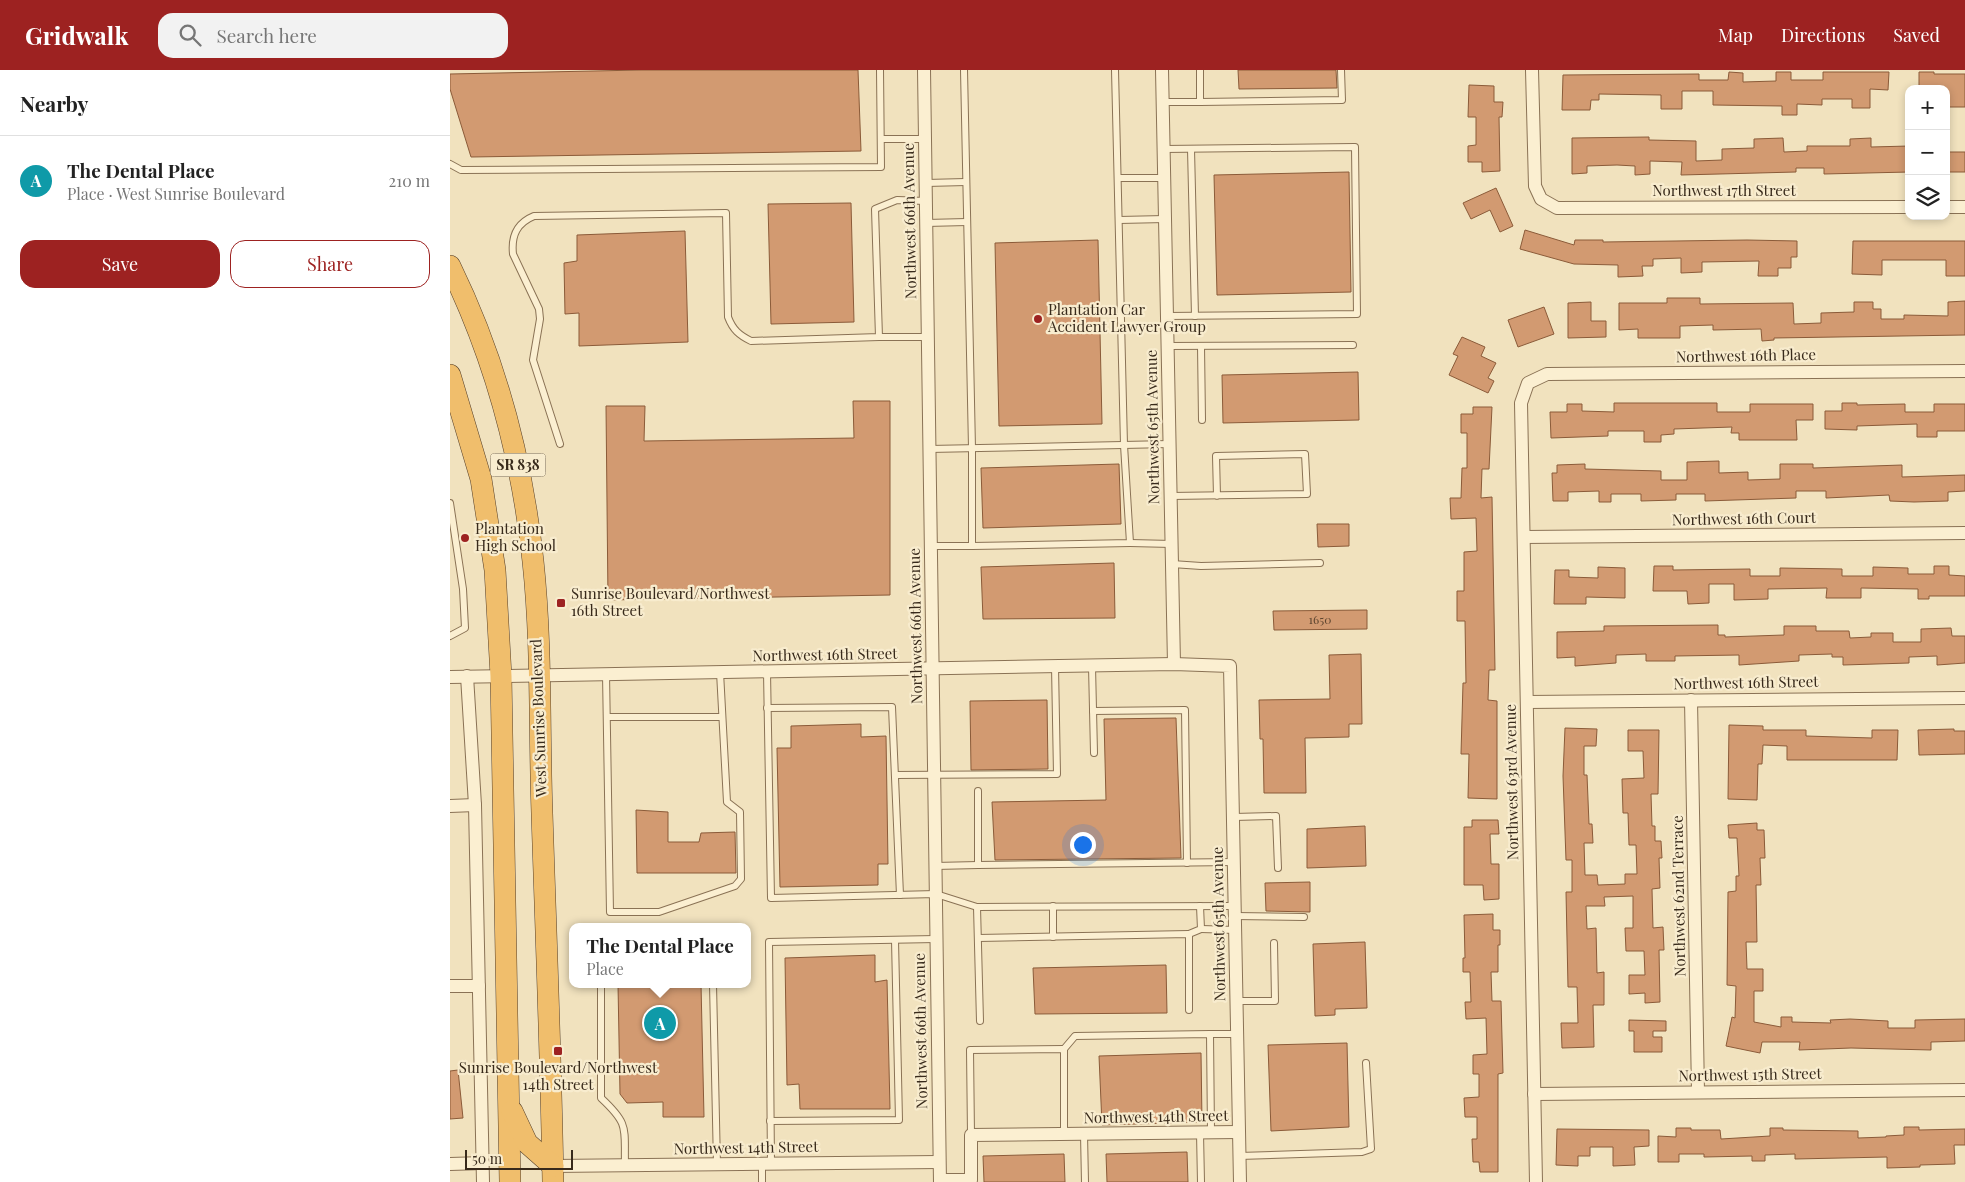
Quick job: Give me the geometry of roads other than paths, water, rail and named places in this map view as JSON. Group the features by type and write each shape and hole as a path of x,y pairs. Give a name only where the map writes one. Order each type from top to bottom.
{"highway":[{"name":"West Sunrise Boulevard","path":"450,266 465,297 492,368 518,466 533,562 539,675 553,1174"},
{"path":"450,300 496,416 513,449"},
{"name":"SR 838","path":"450,375 481,479 495,570 501,676 510,1182"},
{"path":"509,1107 527,1143 553,1174"}],"street":[{"name":"Northwest 66th Avenue","path":"924,70 940,1181"},
{"name":"Northwest 65th Avenue","path":"1162,70 1174,664"},
{"name":"Northwest 17th Street","path":"1532,70 1534,186 1541,200 1558,208 1905,207"},
{"path":"1950,207 1965,207"},
{"name":"Northwest 16th Place","path":"1528,383 1547,374 1965,370"},
{"name":"Northwest 63rd Avenue","path":"1528,383 1522,403 1536,1182"},
{"name":"Northwest 16th Court","path":"1524,537 1965,533"},
{"name":"Northwest 16th Street","path":"450,677 933,670 1174,664 1230,666"},
{"name":"Northwest 65th Avenue","path":"1230,666 1240,1182"},
{"path":"467,676 475,805 483,1182"},
{"name":"Northwest 16th Street","path":"1527,702 1965,698"},
{"name":"Northwest 62nd Terrace","path":"1691,700 1698,1092"},
{"path":"450,806 475,805"},
{"path":"450,986 479,986"},
{"name":"Northwest 15th Street","path":"1534,1094 1965,1090"},
{"name":"Northwest 14th Street","path":"971,1135 1238,1132"},
{"path":"940,1181 971,1181 971,1135"},
{"name":"Northwest 14th Street","path":"553,1174 625,1166 939,1162"},
{"path":"450,1164 483,1163"}],"lane":[{"path":"450,164 461,170 881,167 880,70"},
{"path":"964,70 972,448 972,546"},
{"path":"1115,70 1124,445 1130,543"},
{"path":"1200,70 1200,102"},
{"path":"1163,102 1342,100 1341,70"},
{"path":"881,139 925,139"},
{"path":"1164,149 1355,147 1357,314 1167,316"},
{"path":"1191,149 1195,316"},
{"path":"1118,178 1165,178"},
{"path":"926,183 966,182"},
{"path":"880,337 875,209 897,200 926,201"},
{"path":"560,444 533,360 540,319 539,309 513,254 512,244 515,231 523,220 534,216 726,214 728,316 732,328 740,335 751,340 928,337"},
{"path":"1119,220 1165,219"},
{"path":"926,223 967,222"},
{"path":"1168,346 1354,346"},
{"path":"1201,346 1202,420"},
{"path":"929,449 1170,444"},
{"path":"1171,496 1217,496 1307,494 1306,454 1216,456 1217,496"},
{"path":"450,503 463,589 465,628 450,636"},
{"path":"931,546 1172,544"},
{"path":"1172,564 1201,566 1320,563"},
{"path":"895,775 1057,774 1055,666"},
{"path":"1092,666 1094,753"},
{"path":"606,674 610,912 659,912 736,886 741,879 740,812 727,802 720,672"},
{"path":"766,672 771,898 936,894 977,907 1200,906 1304,917"},
{"path":"767,708 892,707 900,895"},
{"path":"1093,711 1185,710 1187,863"},
{"path":"607,717 722,717"},
{"path":"978,791 978,865"},
{"path":"1234,816 1276,816 1278,868"},
{"path":"935,866 1235,862"},
{"path":"1053,906 1054,937"},
{"path":"1200,906 1201,929"},
{"path":"977,907 980,1021"},
{"path":"978,938 1189,934 1201,929 1236,930"},
{"path":"1189,934 1189,1010"},
{"path":"770,1121 899,1120 895,940"},
{"path":"762,1182 767,1164 770,1121 769,942 936,940"},
{"path":"1236,1001 1275,1000 1274,943"},
{"path":"601,988 601,1098 618,1113 624,1123 625,1166"},
{"path":"713,988 718,1164"},
{"path":"1201,1182 1206,1133 1210,1034"},
{"path":"1064,1134 1064,1049 1075,1036 1237,1034"},
{"path":"971,1135 970,1050 1064,1049"},
{"path":"1239,1156 1362,1152 1371,1149 1366,1063"},
{"path":"1084,1134 1085,1182"}],"place":[{"name":"Plantation Car Accident Lawyer Group","path":"1038,319"},
{"name":"Plantation High School","path":"465,538"},
{"name":"Sunrise Boulevard/Northwest 16th Street","path":"561,603"},
{"name":"The Dental Place","path":"660,1023"},
{"name":"Sunrise Boulevard/Northwest 14th Street","path":"558,1051"}]}
